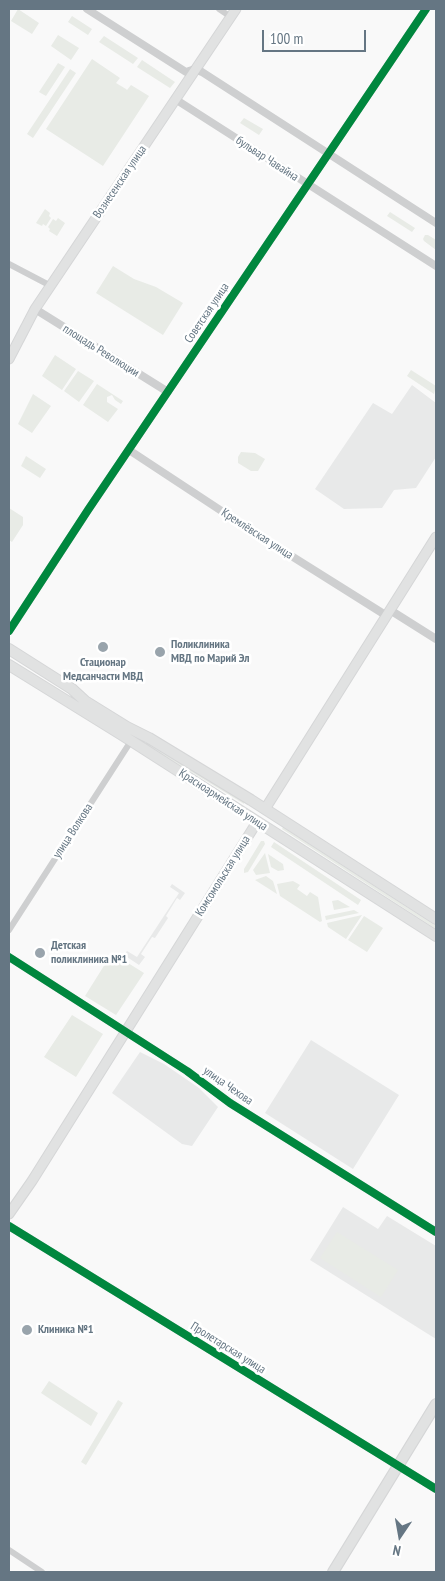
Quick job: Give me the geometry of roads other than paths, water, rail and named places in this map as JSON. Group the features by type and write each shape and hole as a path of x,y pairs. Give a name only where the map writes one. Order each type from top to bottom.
{"main road":[{"name":"Вознесенская улица","path":"9,359 35,309 175,99 187,76 195,69 236,9"},
{"name":"Комсомольская улица","path":"9,1214 32,1181 436,537"},
{"name":"Красноармейская улица","path":"9,649 72,689 85,701 257,822 436,936"},
{"name":"Красноармейская улица","path":"9,665 134,736 149,738 265,809 436,919"},
{"path":"333,1572 436,1404"}],"street":[{"path":"87,9 187,76"},
{"path":"219,9 231,17"},
{"name":"Советская улица","path":"9,631 426,9"},
{"path":"195,69 436,223"},
{"name":"бульвар Чавайна","path":"175,99 436,266"},
{"path":"9,264 51,286"},
{"name":"площадь Революции","path":"35,309 168,392"},
{"name":"Кремлёвская улица","path":"129,450 270,542 436,639"},
{"name":"улица Волкова","path":"9,930 134,736"},
{"name":"улица Чехова","path":"9,957 187,1071 230,1103 436,1232"},
{"name":"Пролетарская улица","path":"9,1226 436,1489"},
{"path":"9,1550 42,1572"}],"place":[{"name":"Стационар Медсанчасти МВД","path":"103,647"},
{"name":"Поликлиника МВД по Марий Эл","path":"160,652"},
{"name":"Детская поликлиника №1","path":"40,953"},
{"name":"Клиника №1","path":"27,1330"}]}
